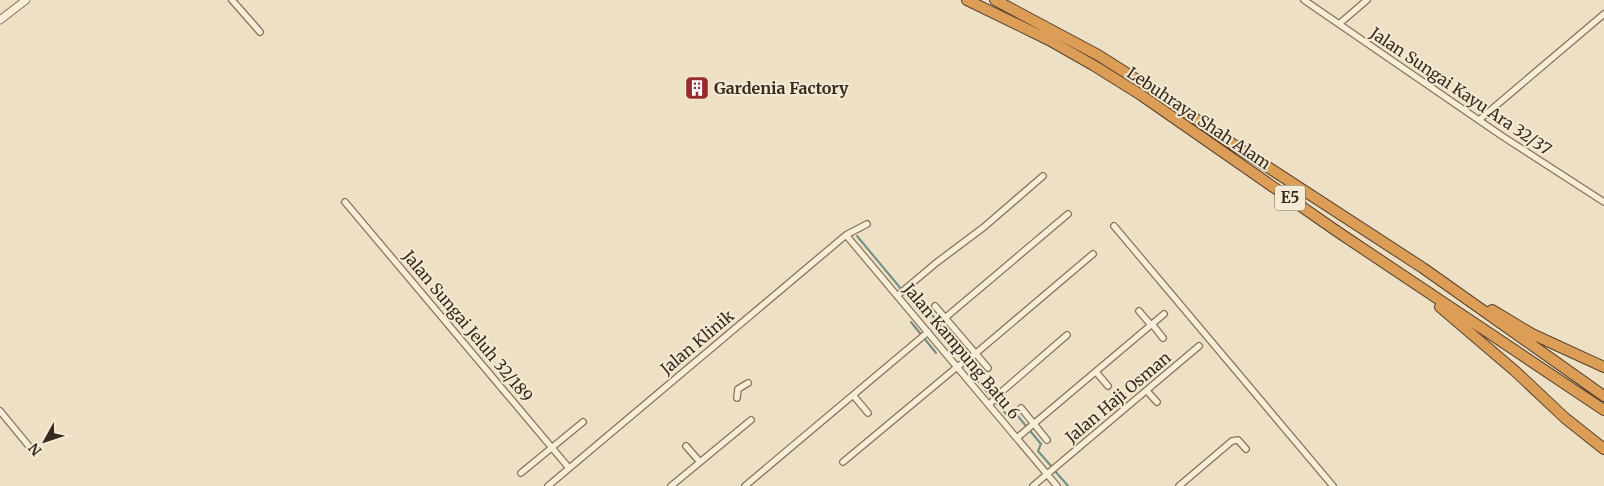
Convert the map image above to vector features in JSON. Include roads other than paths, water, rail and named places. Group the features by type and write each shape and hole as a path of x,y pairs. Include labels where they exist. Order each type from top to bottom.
{"highway":[{"name":"Lebuhraya Shah Alam","path":"967,0 1049,40 1141,95 1399,273 1604,410"},
{"name":"Lebuhraya Shah Alam","path":"995,0 1068,38 1139,81 1423,268 1604,396"},
{"path":"1423,268 1532,334 1604,367"},
{"path":"1399,273 1515,371 1565,418 1604,449"}],"street":[{"path":"0,20 26,0"},
{"path":"232,0 260,32"},
{"name":"Jalan Sungai Kayu Ara 32/37","path":"1304,0 1577,186 1604,202"},
{"path":"1340,24 1367,0"},
{"path":"1479,120 1604,14"},
{"path":"898,295 936,263 984,227 1043,176"},
{"name":"Jalan Sungai Jeluh 32/189","path":"346,202 569,468"},
{"path":"945,318 1068,214"},
{"name":"Jalan Klinik","path":"548,486 846,235 867,224"},
{"path":"1114,226 1332,486"},
{"name":"Jalan Kampung Batu 6","path":"846,235 898,295 925,334 957,367 1017,438 1050,471 1058,486"},
{"path":"843,462 1093,254"},
{"path":"935,306 988,368"},
{"path":"1139,311 1163,338"},
{"path":"1017,438 1164,314"},
{"path":"745,486 925,334"},
{"path":"989,405 999,394 1067,335"},
{"name":"Jalan Haji Osman","path":"1033,486 1199,346"},
{"path":"1096,372 1108,386"},
{"path":"737,398 738,389 748,383"},
{"path":"1147,391 1157,402"},
{"path":"853,395 868,413"},
{"path":"1021,408 1032,426 1047,440"},
{"path":"0,411 33,451"},
{"path":"671,486 750,420"},
{"path":"522,473 583,422"},
{"path":"1179,486 1232,441 1238,440 1246,449"},
{"path":"686,446 700,462"}],"waterway":[{"path":"857,236 917,308 923,304 963,353"},
{"path":"911,322 936,353"},
{"path":"973,364 979,373 978,381 1007,415 1016,414 1041,444 1038,451 1052,467"},
{"path":"1055,471 1068,486"}],"place":[{"name":"Gardenia Factory","path":"697,88"}]}
